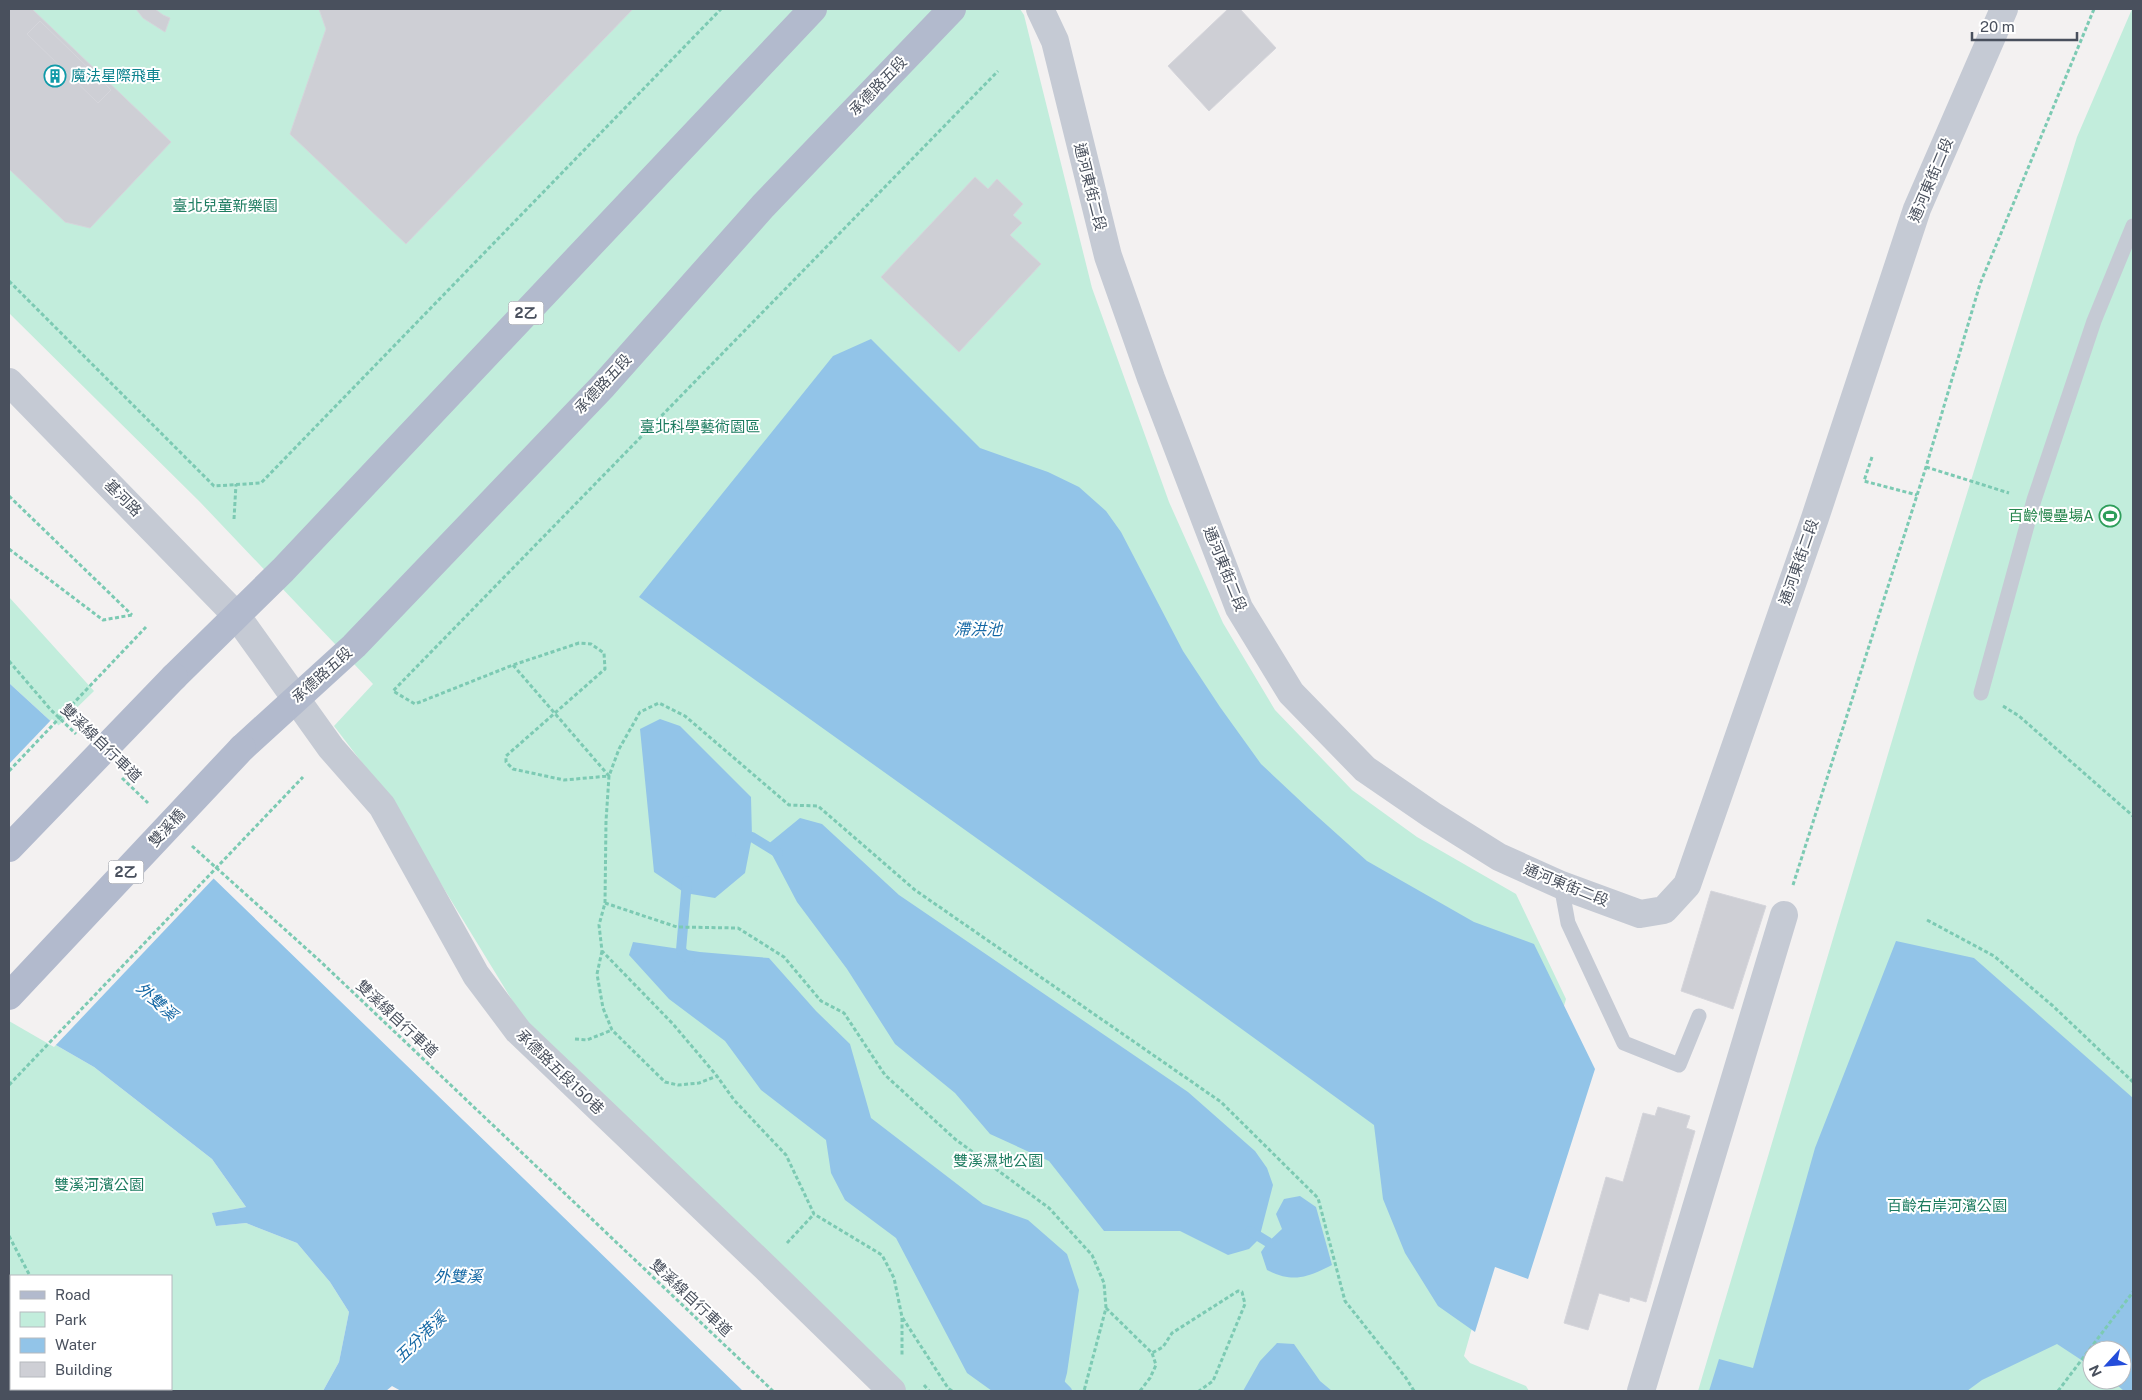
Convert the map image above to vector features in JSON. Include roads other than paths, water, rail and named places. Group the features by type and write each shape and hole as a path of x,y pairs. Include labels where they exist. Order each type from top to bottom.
{"main road":[{"name":"2乙","path":"9,848 174,676 290,563 813,9"},
{"name":"承德路五段","path":"242,748 354,646 596,393 762,206 952,9"},
{"name":"雙溪橋","path":"9,996 242,748"}],"street":[{"name":"通河東街二段","path":"1040,9 1054,41 1108,256 1151,378 1239,608 1291,693 1365,769 1499,857 1561,885 1640,914 1664,910 1687,884 1815,518 1917,209 2004,9"},
{"name":"基河路","path":"9,382 236,615 294,699"},
{"name":"承德路五段150巷","path":"294,699 331,748 382,806 476,975 518,1031 766,1267 892,1391"},
{"path":"1641,1391 1784,915"}],"lane":[{"path":"1981,693 2034,500 2094,320 2133,226"},
{"path":"1561,885 1568,923 1624,1043 1679,1065 1698,1016"}],"water":[{"name":"滯洪池","path":"871,339 980,448 1048,472 1079,487 1106,511 1121,532 1183,651 1220,707 1261,764 1309,809 1367,861 1474,922 1534,944 1595,1069 1528,1279 1495,1267 1475,1332 1438,1306 1405,1253 1383,1199 1374,1125 1101,927 639,597 833,356"},
{"name":"外雙溪","path":"9,683 57,727 743,1391 401,1391 392,1386 386,1391 323,1391 339,1362 349,1312 330,1282 297,1243 246,1223 216,1226 212,1213 246,1207 212,1159 94,1067 9,1018"},
{"path":"660,719 680,726 751,797 752,837 745,873 715,898 685,893 654,872 640,729"},
{"path":"800,818 822,824 899,895 1188,1092 1255,1151 1267,1168 1273,1185 1259,1239 1249,1249 1228,1255 1180,1231 1104,1231 1049,1161 990,1134 955,1093 895,1044 847,969 797,902 767,845"},
{"path":"1896,941 1974,958 2133,1098 2133,1391 2123,1390 2132,1390 2132,1340 2082,1340 2082,1360 2057,1344 1982,1380 1967,1391 1709,1391 1719,1359 1753,1368 1815,1148"},
{"path":"633,942 700,952 769,958 816,1011 850,1044 871,1118 983,1204 1028,1220 1067,1254 1079,1290 1067,1373 1063,1388 1058,1391 992,1391 967,1373 896,1238 845,1200 831,1173 826,1140 761,1090 725,1041 669,999 629,955"},
{"path":"1300,1196 1316,1207 1332,1265 1307,1276 1284,1277 1267,1270 1261,1252 1268,1242 1282,1229 1276,1214 1284,1199"},
{"path":"1277,1343 1294,1344 1320,1381 1332,1391 1243,1391 1260,1361"}],"waterway":[{"path":"740,834 752,837 778,853"},
{"path":"687,881 681,950 690,960"},
{"path":"1250,1231 1268,1242"},
{"path":"1054,1378 1067,1391"}],"place":[{"name":"魔法星際飛車","path":"55,76"},
{"name":"百齡慢壘場A","path":"2110,516"}],"park label":[{"name":"臺北兒童新樂園","path":"225,206"},
{"name":"臺北科學藝術園區","path":"700,427"},
{"name":"雙溪濕地公園","path":"998,1161"},
{"name":"雙溪河濱公園","path":"99,1185"},
{"name":"百齡右岸河濱公園","path":"1947,1206"}],"water label":[{"name":"五分港溪","path":"420,1337"}]}
